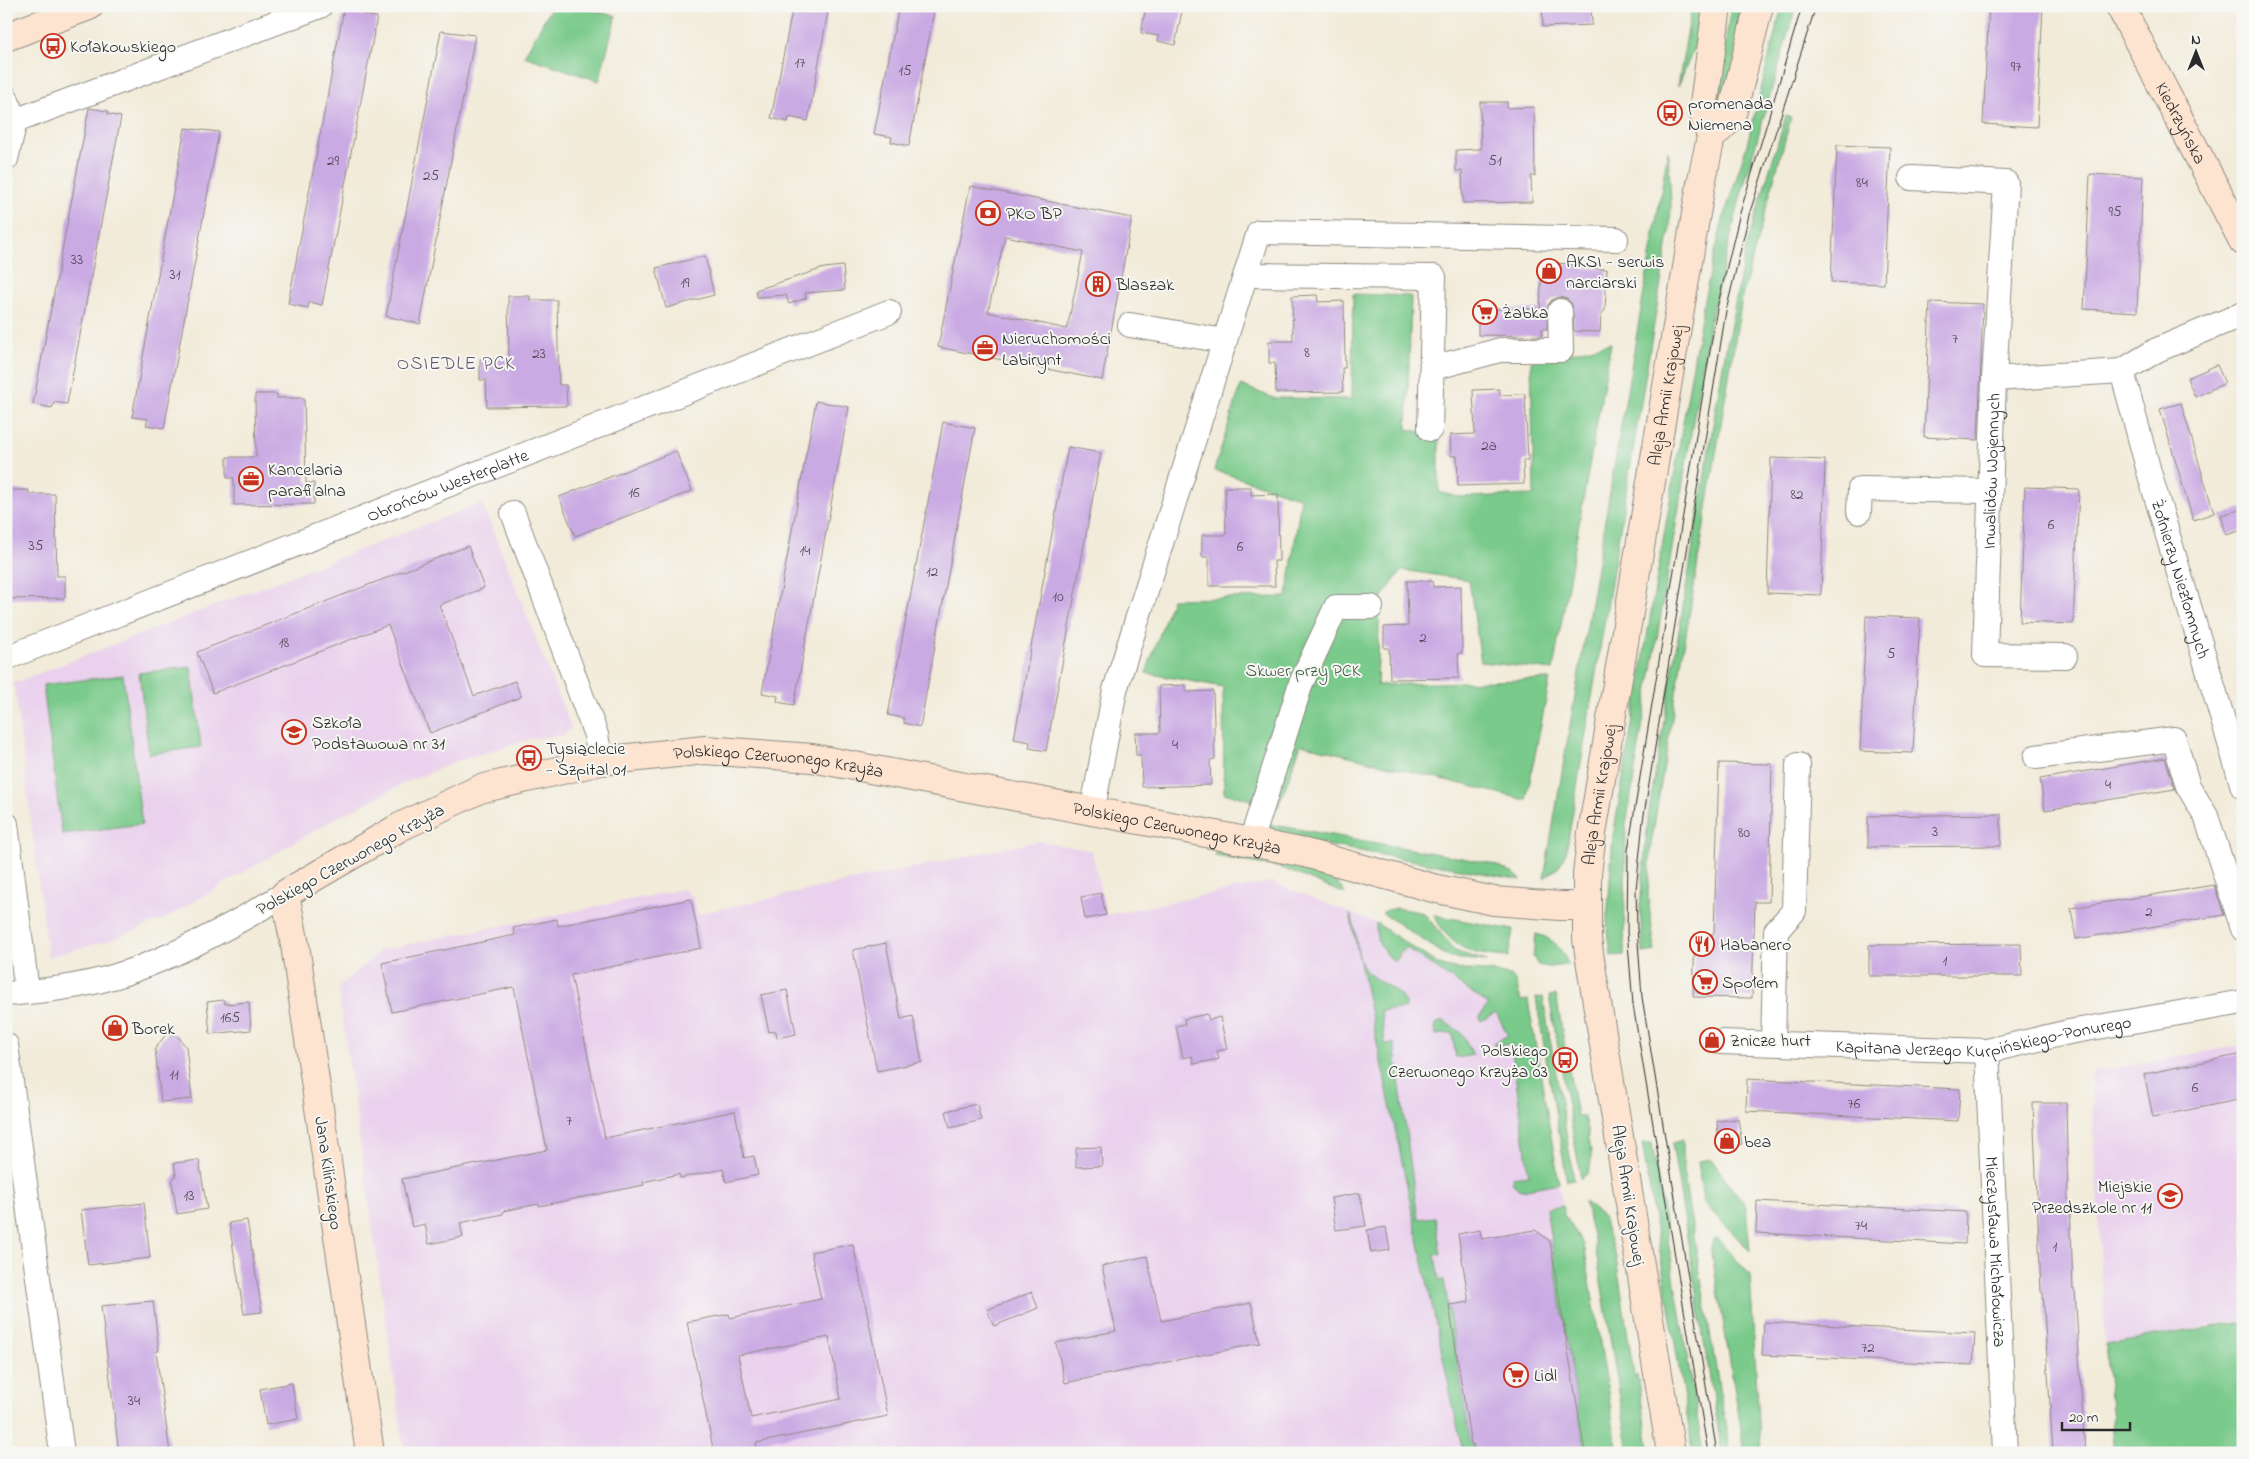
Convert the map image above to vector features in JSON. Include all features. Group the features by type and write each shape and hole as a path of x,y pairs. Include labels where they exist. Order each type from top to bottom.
{"street":[{"path":"6,37 89,6"},
{"path":"14,121 320,6"},
{"path":"1717,6 1702,112 1711,137 1731,118 1759,6"},
{"name":"Kiedrzyńska","path":"2120,6 2243,242"},
{"path":"6,98 14,121 6,159"},
{"name":"Aleja Armii Krajowej","path":"1672,1453 1591,966 1587,938 1587,874 1592,833 1698,204 1711,137"},
{"path":"1911,178 2006,183 1994,379"},
{"path":"1092,813 1115,690 1260,232 1616,239"},
{"path":"1246,275 1434,277 1430,429"},
{"path":"1433,368 1500,350 1561,350 1560,311"},
{"name":"Obrońców Westerplatte","path":"6,658 889,312"},
{"name":"Inwalidów Wojennych","path":"2065,656 1985,654 1994,379 2122,370 2157,350 2243,314"},
{"path":"1130,325 1225,341"},
{"name":"Żołnierzy Niezłomnych","path":"2122,370 2151,479 2243,787"},
{"path":"1859,512 1860,489 1990,491"},
{"path":"513,514 596,735 601,760"},
{"path":"1251,842 1301,683 1336,607 1371,607"},
{"path":"2036,757 2174,739 2188,786 2206,816 2243,929"},
{"name":"Polskiego Czerwonego Krzyża","path":"16,993 58,989 91,982 145,965 240,920 400,826 480,789 601,760 705,750 812,758 1251,842 1305,853 1433,888 1494,901 1587,906"},
{"path":"1772,1043 1776,931 1794,911 1798,765"},
{"path":"6,824 16,993"},
{"name":"Jana Kilińskiego","path":"285,894 295,945 370,1453"},
{"name":"Kapitana Jerzego Kurpińskiego-Ponurego","path":"1721,1042 1987,1051 2069,1032 2243,1002"},
{"path":"6,1045 62,1453"},
{"name":"Mieczysława Michałowicza","path":"1987,1051 2005,1453"}],"shaded area":[{"name":"Szkoła Podstawowa nr 31","path":"481,503 571,728 563,735 533,738 457,761 405,783 336,818 164,919 110,940 48,957 14,683"},
{"path":"1039,841 1092,851 1106,915 1271,882 1376,923 1439,965 1449,969 1503,973 1515,980 1521,1001 1528,1000 1564,1215 1578,1237 1587,1453 405,1453 338,988 381,950 683,889 692,896 697,914"},
{"name":"Miejskie Przedszkole nr 11","path":"2243,1045 2243,1320 2105,1344 2091,1072"}],"green space":[{"path":"552,6 572,6 616,16 599,81 524,56"},
{"path":"1692,6 1706,6 1695,46 1678,86"},
{"path":"1731,6 1748,6 1722,116 1714,115"},
{"path":"1782,6 1796,6 1741,195 1710,320 1626,825 1624,955 1611,956 1607,922 1613,837 1704,299 1722,223 1746,148"},
{"path":"1786,116 1791,118 1743,292 1651,844 1648,897 1655,951 1643,953 1640,907 1648,817 1724,359 1746,248"},
{"path":"1668,151 1671,204 1670,228 1566,853 1558,868 1544,878"},
{"name":"Skwer przy PCK","path":"1353,294 1411,296 1407,429 1439,436 1439,492 1458,497 1534,495 1531,362 1611,343 1553,670 1481,662 1469,580 1402,570 1380,600 1377,685 1550,679 1526,800 1301,744 1278,807 1224,793 1223,687 1146,673 1172,599 1287,597 1301,498 1214,470 1241,385 1273,398 1352,399"},
{"path":"191,667 201,747 149,754 139,673"},
{"path":"123,675 142,824 62,834 43,685"},
{"path":"1269,824 1490,863 1514,873 1521,880 1277,836 1273,833"},
{"path":"1217,849 1287,861 1307,867 1337,883 1345,894 1282,868 1215,856"},
{"path":"1397,908 1424,913 1455,951 1486,961 1450,958 1382,913"},
{"path":"1350,914 1353,921 1358,951"},
{"path":"1434,915 1513,930 1508,957 1473,952 1455,943"},
{"path":"1376,923 1439,965 1448,968 1490,971 1509,976 1515,980 1521,1001 1528,1000 1559,1183 1521,1190 1513,1184 1512,1177 1529,1175 1511,1044 1494,1046 1493,1043 1508,1035 1496,1013 1481,1021 1479,1018 1488,1004 1405,947 1395,962 1380,945"},
{"path":"1536,934 1552,941 1563,954 1568,965 1549,967 1538,965 1533,957"},
{"path":"1358,954 1367,972 1396,992 1406,1008 1381,1011 1385,1044 1394,1043 1418,1219 1435,1217 1441,1254 1435,1255 1439,1280 1444,1280 1474,1453 1463,1453"},
{"path":"1556,995 1565,1047 1558,1048 1549,996"},
{"path":"1543,997 1574,1180 1567,1181 1536,998"},
{"path":"1443,1021 1462,1033 1473,1055 1456,1058 1452,1033 1436,1035 1435,1027 1437,1023"},
{"path":"1569,1070 1577,1116 1584,1116 1591,1150 1590,1167 1587,1174 1581,1179 1562,1071"},
{"path":"1683,1140 1683,1171 1730,1453 1722,1453 1672,1143"},
{"path":"1642,1143 1652,1143 1703,1453 1693,1453"},
{"path":"1711,1159 1746,1206 1750,1251 1703,1202 1698,1161"},
{"path":"1584,1201 1602,1216 1616,1257 1634,1376 1637,1375 1650,1453 1629,1453 1594,1239"},
{"path":"1563,1206 1564,1215 1584,1245 1618,1453 1585,1453 1546,1209"},
{"path":"1717,1238 1750,1275 1761,1453 1745,1453 1711,1248 1713,1239"},
{"path":"2243,1322 2243,1453 2115,1453 2105,1344"}],"building":[{"path":"793,6 829,6 808,121 789,117 788,122 771,118"},
{"path":"899,6 935,6 909,146 891,142 892,137 874,134"},
{"path":"1146,6 1183,6 1175,45 1158,41 1159,36 1141,33"},
{"path":"1542,6 1591,6 1592,25 1543,27"},
{"path":"1989,6 2043,6 2037,127 1983,124"},
{"path":"344,8 364,12 363,15 377,17 322,305 309,302 308,308 288,304"},
{"path":"441,31 475,35 420,324 386,316"},
{"path":"1480,102 1507,102 1507,108 1534,107 1535,176 1531,176 1532,202 1463,203 1462,171 1456,171 1456,150 1481,149"},
{"path":"89,108 108,111 108,114 121,117 67,404 54,402 52,408 33,404"},
{"path":"185,128 219,132 164,428 146,425 148,419 132,417"},
{"path":"1837,145 1890,147 1884,284 1831,282"},
{"path":"2090,174 2143,177 2137,312 2084,309"},
{"name":"Blaszak","path":"970,186 1132,218 1102,380 938,347","holes":["1005,236 1083,252 1067,329 988,312"]},
{"path":"705,256 714,295 666,308 656,268"},
{"path":"1542,263 1581,264 1581,268 1607,269 1605,310 1601,315 1600,332 1574,331 1572,304 1567,299 1559,297 1552,300 1548,305 1547,329 1542,329 1542,336 1478,335 1478,309 1540,309"},
{"path":"843,266 845,290 805,293 806,298 789,304 786,295 757,297 756,290 824,268"},
{"path":"1317,295 1318,302 1344,301 1345,368 1342,368 1343,392 1276,393 1275,363 1269,363 1269,341 1293,341 1292,296"},
{"path":"508,296 530,296 530,300 557,300 559,385 566,385 567,406 487,407 486,380 480,380 480,359 509,359"},
{"path":"1930,302 1983,304 1978,440 1924,437"},
{"path":"2217,365 2225,383 2195,397 2187,378"},
{"path":"1499,389 1500,395 1525,394 1528,460 1523,460 1524,484 1458,486 1457,456 1451,456 1450,435 1475,434 1473,390"},
{"path":"255,394 277,394 277,398 304,398 306,483 314,483 314,504 234,505 234,478 227,478 227,457 256,457"},
{"path":"816,401 849,407 794,705 777,702 778,696 762,693"},
{"path":"2181,403 2214,513 2193,520 2160,409"},
{"path":"943,422 975,428 920,727 904,723 904,718 888,715"},
{"path":"1068,447 1101,453 1046,751 1029,748 1030,742 1014,739"},
{"path":"676,451 692,491 575,536 559,497"},
{"path":"1771,458 1825,460 1821,595 1767,593"},
{"path":"1225,487 1251,487 1251,495 1278,494 1279,561 1274,561 1275,586 1209,586 1209,557 1202,557 1202,535 1226,535"},
{"path":"2025,487 2079,489 2073,624 2020,622"},
{"path":"6,490 29,490 29,494 55,494 57,576 65,576 65,598 6,599"},
{"path":"2243,509 2243,530 2226,535 2221,515"},
{"path":"468,546 484,588 439,605 474,696 515,681 521,697 430,733 388,625 213,693 197,652"},
{"path":"1407,581 1432,581 1433,587 1461,586 1462,653 1458,653 1459,678 1390,679 1389,648 1384,648 1384,627 1408,626"},
{"path":"1866,616 1920,618 1913,753 1860,751"},
{"path":"1186,685 1186,692 1213,691 1215,759 1210,760 1211,785 1142,787 1141,755 1136,755 1135,733 1160,733 1159,686"},
{"path":"2165,758 2175,789 2045,810 2040,779"},
{"path":"1719,763 1772,764 1769,902 1755,902 1752,998 1693,997 1695,934 1714,934"},
{"path":"2001,814 2001,846 1868,847 1868,816"},
{"path":"2214,885 2224,915 2076,939 2071,908"},
{"path":"1101,893 1106,915 1085,919 1081,897"},
{"path":"691,899 701,948 571,975 605,1138 735,1111 744,1158 754,1156 758,1175 726,1182 723,1169 680,1178 679,1174 643,1182 644,1185 539,1206 539,1204 503,1211 503,1214 460,1223 463,1237 429,1244 425,1224 412,1227 402,1179 547,1150 514,987 392,1012 382,963 515,935 513,928 557,919 558,926"},
{"path":"886,943 901,1019 913,1016 922,1062 877,1071 853,950"},
{"path":"2021,944 2022,976 1869,976 1869,945"},
{"path":"787,990 796,1034 777,1038 776,1031 769,1032 761,995"},
{"path":"224,1000 225,1004 249,1002 251,1030 210,1034 207,1002"},
{"path":"1207,1014 1209,1020 1220,1017 1227,1049 1217,1051 1219,1059 1194,1064 1192,1056 1183,1058 1176,1026 1185,1024 1184,1019"},
{"path":"167,1033 177,1035 186,1047 192,1099 161,1102 155,1049"},
{"path":"2243,1054 2243,1099 2153,1117 2144,1074"},
{"path":"1747,1079 1960,1089 1958,1121 1746,1111"},
{"path":"2033,1103 2066,1103 2068,1200 2070,1200 2073,1290 2075,1290 2085,1453 2053,1453 2043,1293 2041,1292"},
{"path":"977,1104 981,1120 950,1128 946,1111"},
{"path":"1738,1119 1742,1144 1719,1148 1717,1121"},
{"path":"1101,1147 1102,1166 1076,1167 1076,1148"},
{"path":"199,1160 207,1209 177,1214 172,1181 176,1175 174,1163"},
{"path":"1360,1193 1366,1226 1336,1230 1331,1198"},
{"path":"1757,1201 1966,1212 1965,1244 1756,1233"},
{"path":"144,1203 150,1258 88,1265 81,1210"},
{"path":"247,1220 262,1312 244,1314 229,1223"},
{"path":"1386,1227 1390,1250 1371,1253 1367,1230"},
{"name":"Lidl","path":"1480,1230 1482,1239 1535,1230 1550,1241 1585,1453 1474,1453 1473,1444 1471,1445 1449,1305 1469,1302 1458,1234"},
{"path":"853,1244 888,1416 756,1443 758,1453 714,1453 687,1322 729,1314 730,1318 821,1299 811,1252","holes":["829,1337 841,1399 751,1418 738,1355"]},
{"path":"1147,1256 1161,1321 1251,1303 1260,1343 1065,1383 1056,1343 1116,1331 1102,1266"},
{"path":"1032,1292 1038,1308 994,1326 987,1310"},
{"path":"153,1301 159,1351 156,1351 170,1453 119,1453 101,1306"},
{"path":"1764,1322 1975,1333 1973,1365 1762,1355"},
{"path":"292,1383 298,1419 266,1425 260,1389"}],"tram line":[{"path":"1708,1453 1633,1005 1627,931 1628,850 1717,308 1740,213 1802,6"},
{"path":"1717,1453 1642,997 1636,890 1643,821 1726,311 1749,215 1816,6"}],"place":[{"name":"Kołakowskiego","path":"53,46"},
{"name":"promenada Niemena","path":"1670,113"},
{"name":"PKO BP","path":"988,213"},
{"name":"AKSI - serwis narciarski","path":"1549,271"},
{"name":"Blaszak","path":"1098,284"},
{"name":"Żabka","path":"1485,312"},
{"name":"Nieruchomości Labirynt","path":"985,348"},
{"name":"Kancelaria parafialna","path":"251,479"},
{"name":"Szkoła Podstawowa nr 31","path":"294,732"},
{"name":"Tysiąclecie - Szpital 01","path":"529,758"},
{"name":"Habanero","path":"1702,944"},
{"name":"Społem","path":"1705,982"},
{"name":"Borek","path":"115,1028"},
{"name":"Znicze hurt","path":"1712,1040"},
{"name":"Polskiego Czerwonego Krzyża 03","path":"1565,1060"},
{"name":"bea","path":"1727,1141"},
{"name":"Miejskie Przedszkole nr 11","path":"2170,1196"},
{"name":"Lidl","path":"1516,1375"}],"district":[{"name":"OSIEDLE PCK","path":"456,362"}]}
